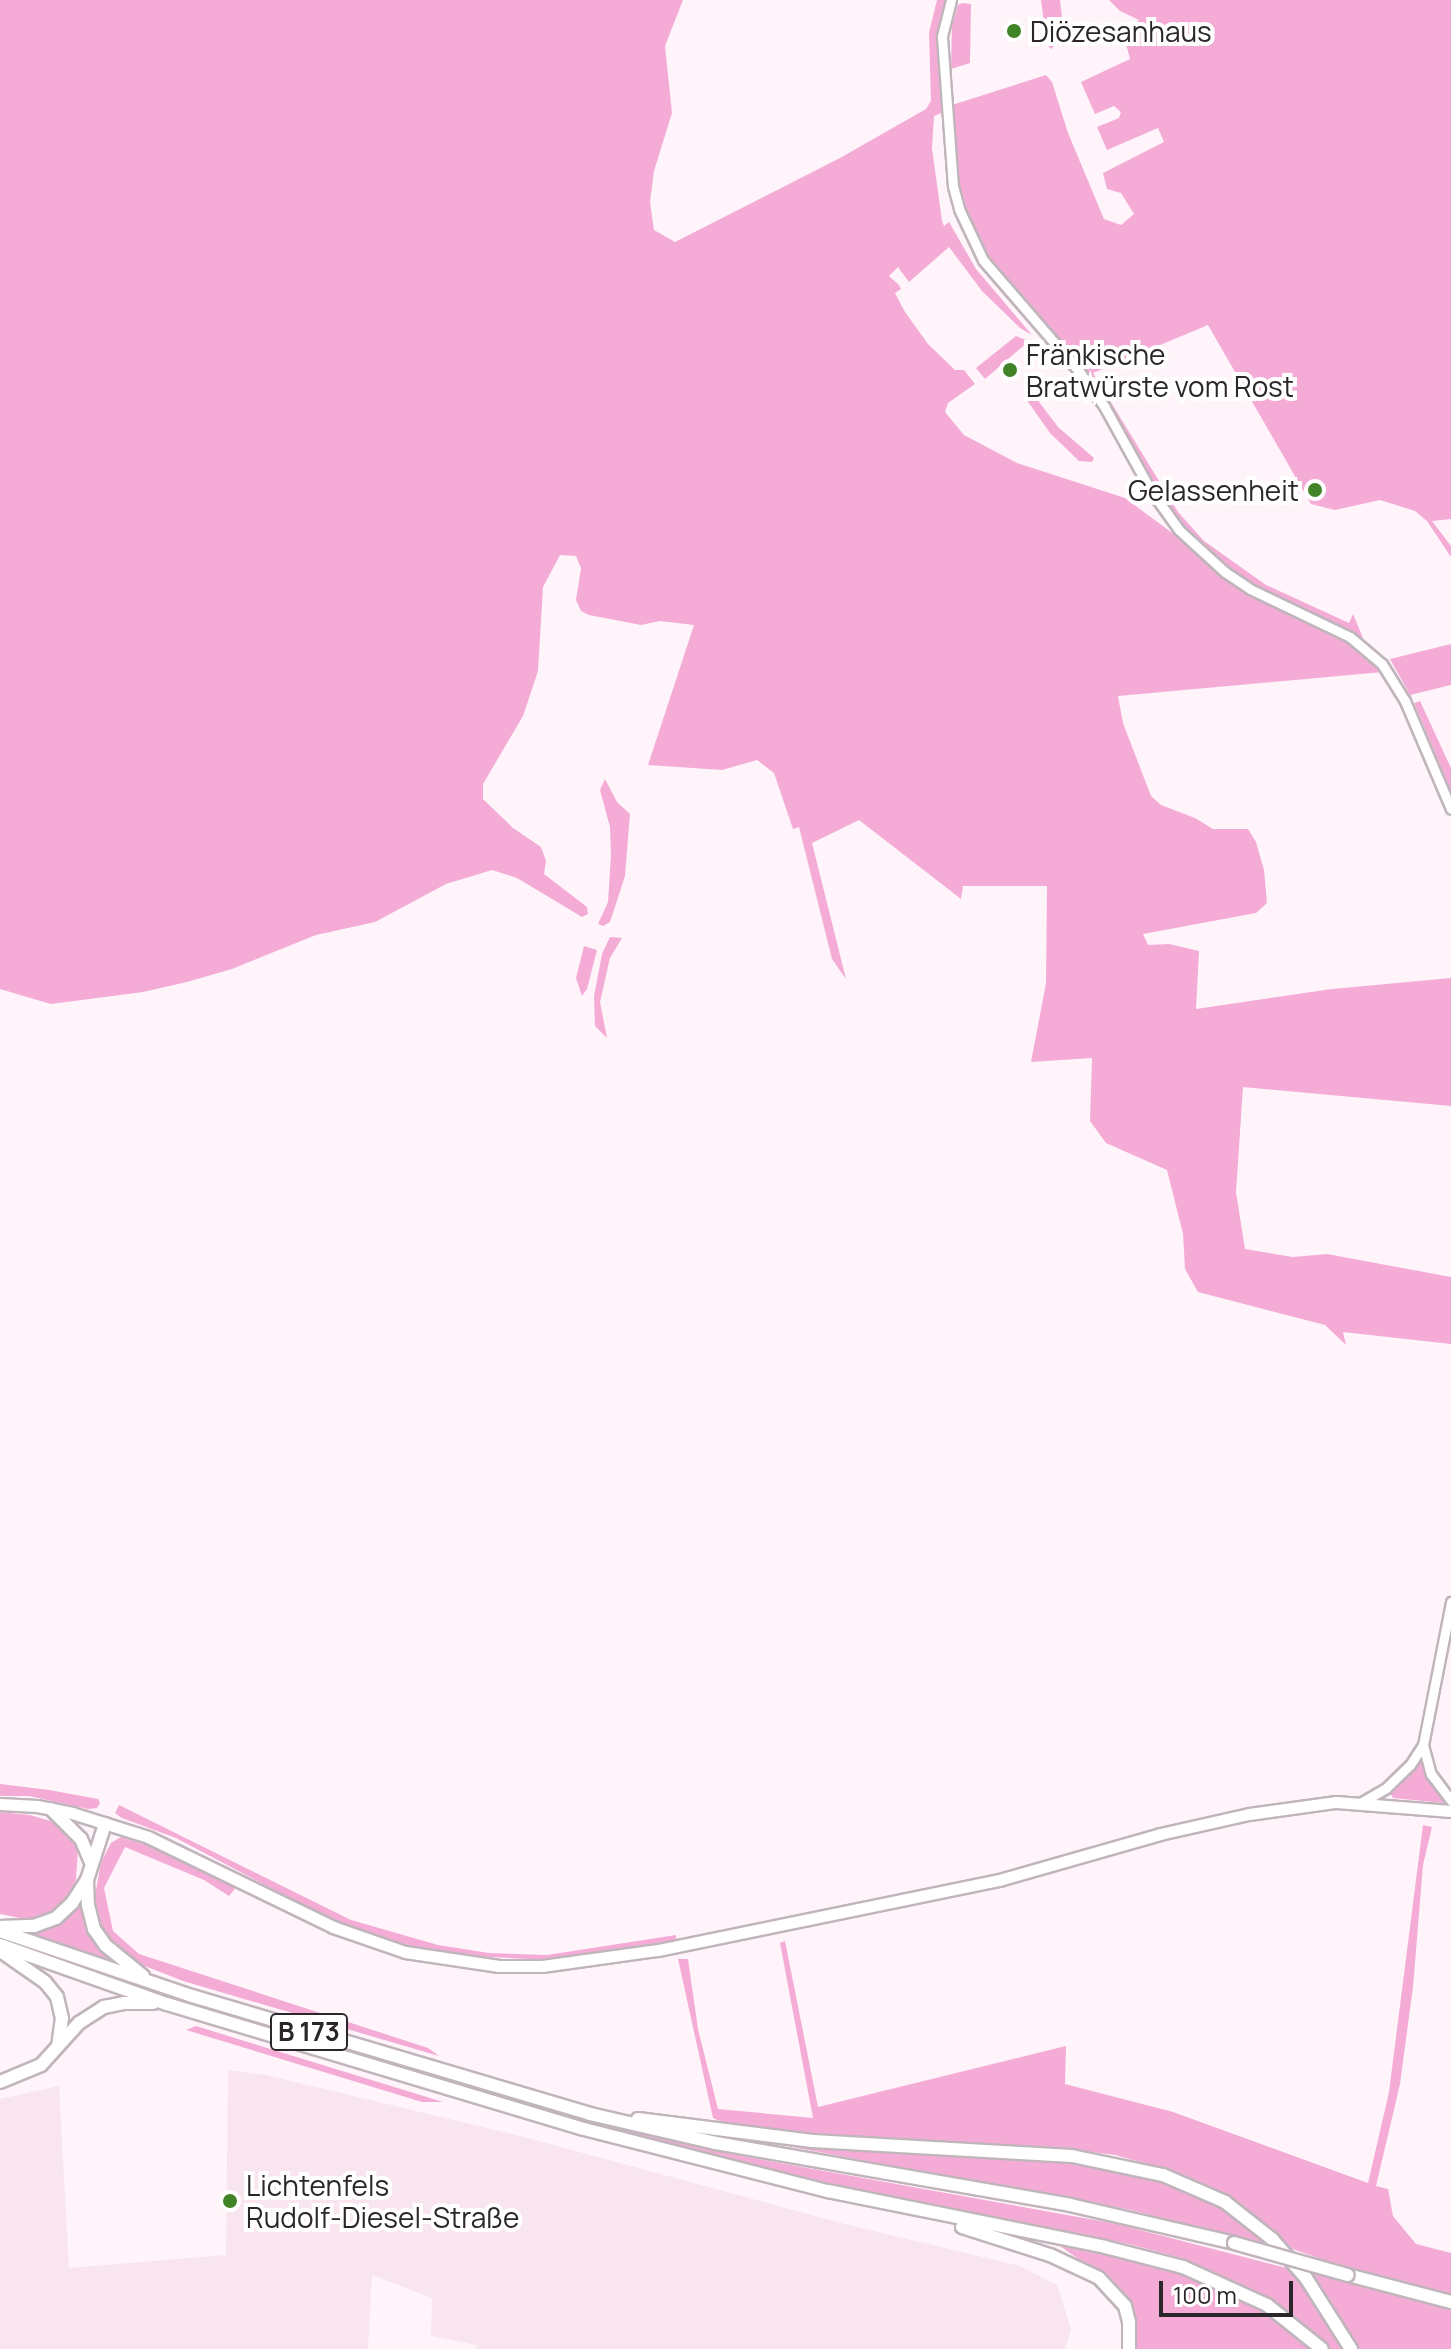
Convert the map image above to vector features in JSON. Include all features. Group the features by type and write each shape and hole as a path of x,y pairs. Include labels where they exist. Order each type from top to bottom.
{"highway":[{"path":"51,1809 81,1839 91,1862"},
{"path":"0,1929 34,1926 56,1918 72,1903 87,1880 105,1824"},
{"path":"87,1880 94,1929 105,1945 155,1985"},
{"name":"B 173","path":"0,1929 155,1985 425,2068 590,2114"},
{"path":"0,1948 45,1982 57,1997 62,2018 58,2045"},
{"name":"B 173","path":"0,1948 167,2004 414,2080 637,2143 910,2210"},
{"path":"0,2082 30,2072 79,2023 104,2007 124,2003 167,2004"},
{"path":"590,2114 716,2143 1070,2205 1234,2243 1451,2302"},
{"path":"590,2114 813,2141 1072,2156 1163,2175 1225,2202 1272,2239 1306,2278 1351,2349"},
{"path":"910,2210 1050,2255 1099,2278 1125,2306 1129,2322 1129,2349"},
{"path":"910,2210 1105,2247 1183,2267 1240,2289 1267,2305 1322,2349"}],"main road":[{"path":"0,1804 51,1809 105,1824 193,1856 368,1941 449,1961 542,1966 596,1961 999,1880 1204,1823 1336,1802 1451,1811"}],"street":[{"path":"951,0 942,37 953,186 959,209 983,260 1078,370 1104,406 1151,491 1179,530 1225,572 1250,589 1339,630 1367,649 1382,664 1405,701 1451,809"},
{"path":"1362,1802 1386,1788 1410,1765 1423,1745 1451,1602"},
{"path":"1423,1745 1431,1774 1451,1801"}],"shaded area":[{"path":"0,0 683,0 665,46 672,113 654,171 650,202 654,230 675,242 840,158 926,109 931,101 929,33 937,0 946,0 939,42 944,112 934,116 932,148 942,221 944,226 949,222 976,269 1032,335 1020,328 982,291 949,247 909,282 898,267 889,276 901,289 895,293 905,312 928,344 955,370 964,370 975,384 948,403 945,412 964,435 1017,463 1125,498 1228,580 1354,644 1383,672 1118,696 1123,723 1151,796 1161,805 1195,818 1213,829 1248,829 1256,842 1264,870 1267,903 1256,913 1143,934 1148,945 1169,944 1199,951 1196,1009 1332,989 1451,978 1451,1106 1243,1087 1236,1192 1245,1249 1293,1257 1327,1254 1451,1277 1451,1344 1343,1332 1346,1345 1325,1325 1198,1292 1185,1269 1183,1234 1167,1170 1106,1143 1090,1121 1092,1058 1031,1062 1046,983 1047,886 963,886 961,899 859,820 812,843 846,979 832,959 799,827 793,829 774,773 757,760 722,770 648,765 694,625 660,621 641,625 581,611 576,600 581,568 576,556 560,555 543,587 538,671 523,716 483,784 483,799 513,828 541,847 546,861 544,874 587,907 588,914 582,917 517,878 492,870 446,884 375,922 316,935 232,969 187,982 143,992 51,1004 0,989"},
{"path":"1041,0 1060,0 1062,18 1053,26 1057,43 1051,49 1047,45"},
{"path":"1109,0 1451,0 1451,519 1432,521 1451,546 1451,557 1427,521 1415,511 1380,500 1335,510 1311,504 1208,325 1093,373 1178,512 1204,541 1266,585 1349,623 1353,614 1363,638 1254,587 1191,537 1160,497 1091,379 986,258 960,200 952,105 1046,75 1052,82 1068,133 1104,219 1121,225 1134,214 1121,193 1107,189 1103,173 1164,142 1158,128 1107,150 1097,127 1119,118 1121,112 1114,106 1095,114 1081,82 1130,59 1124,36 1139,20 1120,11"},
{"path":"971,4 970,63 951,69 952,25 958,5"},
{"path":"1016,336 1029,341 985,379 976,368"},
{"path":"1030,390 1058,427 1094,458 1092,462 1079,461 1050,433 1024,396"},
{"path":"1451,644 1451,685 1410,695 1390,659"},
{"path":"1420,701 1451,768 1451,791 1414,703"},
{"path":"605,779 617,802 630,814 625,876 610,922 603,926 598,924 608,902 611,855 610,827 600,790"},
{"path":"610,937 622,938 610,958 600,1002 607,1038 595,1026 594,996 602,954"},
{"path":"584,946 597,950 587,989 582,996 576,978"},
{"path":"1420,1761 1444,1797 1443,1803 1393,1798 1389,1791"},
{"path":"0,1784 98,1799 100,1803 97,1808 88,1809 29,1796 0,1796"},
{"path":"119,1805 351,1920 438,1945 489,1953 547,1955 676,1935 676,1940 546,1960 453,1955 412,1946 366,1933 318,1913 176,1838 122,1818 115,1813"},
{"path":"0,1812 30,1815 54,1822 74,1838 78,1849 76,1879 72,1893 55,1913 30,1920 0,1914"},
{"path":"1423,1825 1432,1827 1423,1865 1413,1987 1400,2084 1376,2186 1388,2189 1393,2216 1416,2244 1451,2253 1451,2295 1317,2261 1318,2258 1290,2248 1248,2210 1213,2189 1173,2171 1115,2155 1060,2148 790,2133 729,2125 713,2118 678,1959 688,1959 698,2029 718,2109 813,2118 780,1943 785,1941 818,2107 1066,2046 1065,2084 1173,2112 1368,2183 1389,2092"},
{"path":"121,1837 164,1851 237,1886 229,1896 204,1880 125,1847 104,1888 113,1931 139,1954 428,2048 439,2056 183,1981 122,1957 99,1929 93,1907 101,1862 111,1843"},
{"path":"81,1898 85,1924 109,1961 32,1934 59,1923"},
{"path":"196,2026 443,2102 422,2102 186,2030"},
{"path":"228,2070 266,2075 520,2136 845,2224 1020,2266 1057,2285 1071,2329 1065,2349 477,2349 476,2345 431,2336 432,2298 372,2275 368,2349 0,2349 0,2099 59,2086 69,2268 226,2255"},
{"path":"606,2126 747,2157 1117,2224 1294,2270 1344,2349 1329,2349 1293,2316 1249,2288 1181,2258 1129,2244 868,2193 726,2160"},
{"path":"781,2142 1085,2162 1173,2182 1209,2198 1242,2218 1272,2246 1131,2210 781,2145"},
{"path":"1060,2246 1163,2267 1220,2288 1259,2308 1311,2349 1133,2349 1135,2319 1121,2289"},
{"path":"1307,2272 1451,2310 1451,2349 1355,2349"}],"place":[{"name":"Diözesanhaus","path":"1014,31"},
{"name":"Fränkische Bratwürste vom Rost","path":"1010,370"},
{"name":"Gelassenheit","path":"1315,490"},
{"name":"Lichtenfels Rudolf-Diesel-Straße","path":"230,2201"}]}
